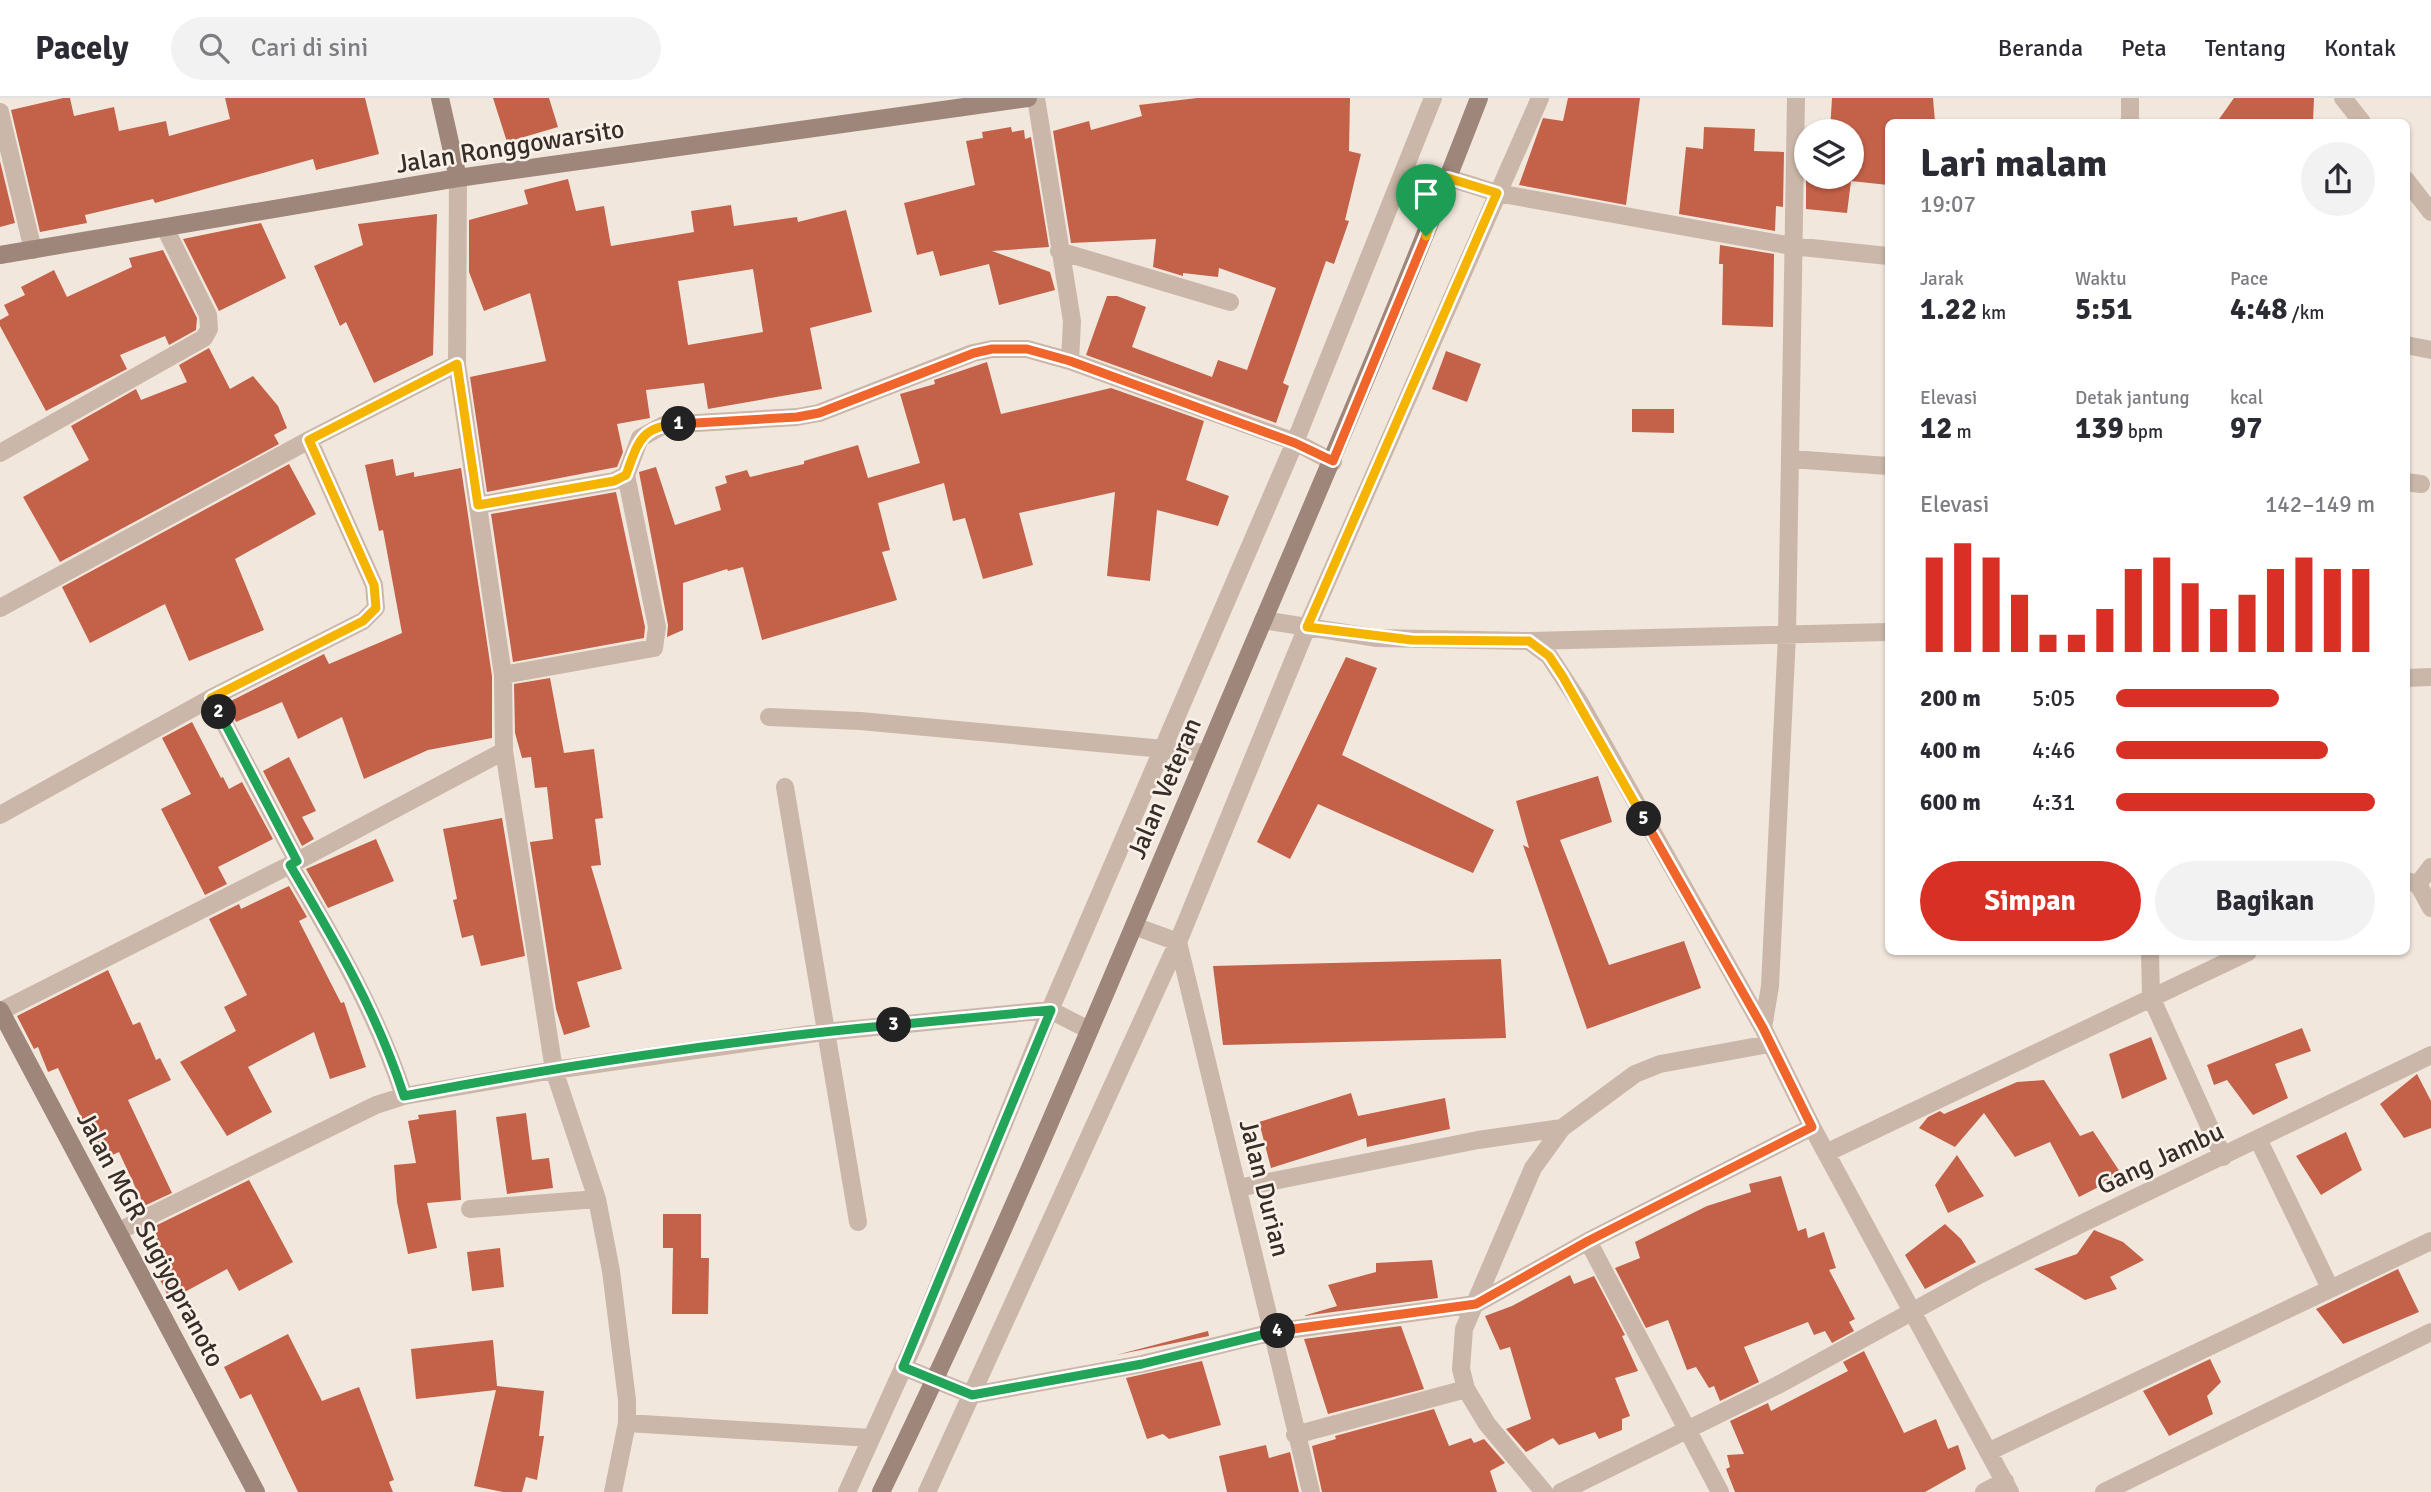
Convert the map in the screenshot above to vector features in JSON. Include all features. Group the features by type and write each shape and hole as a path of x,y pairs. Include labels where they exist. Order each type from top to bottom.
{"street":[{"path":"440,98 458,178 457,364 503,675 504,751 554,1070 597,1199 612,1284 627,1400 627,1423 613,1492"},
{"name":"Jalan Ronggowarsito","path":"0,255 458,178 1028,98"},
{"path":"1036,98 1072,321 1070,361"},
{"path":"847,1492 903,1367 1161,748 1295,443 1433,98"},
{"name":"Jalan Veteran","path":"881,1492 935,1381 1134,926 1333,461 1479,98"},
{"path":"927,1492 1178,942 1307,627 1540,98"},
{"path":"1766,1036 1787,635 1796,98"},
{"path":"2130,98 2130,119"},
{"path":"2343,98 2360,119"},
{"path":"0,112 33,250"},
{"path":"1448,178 1497,193 1792,246 1885,256"},
{"path":"2410,185 2431,212"},
{"path":"0,453 204,338 209,329 208,315 166,228"},
{"path":"1059,251 1230,302"},
{"path":"2410,346 2431,350"},
{"path":"503,675 654,648 658,640 657,627 626,475 640,438 664,425 797,417 819,413 974,353 992,349 1027,349 1070,361 1295,443 1333,461"},
{"path":"0,608 309,440 457,364"},
{"path":"0,815 211,698 363,621 376,608 369,574 309,440"},
{"path":"1791,459 1885,466"},
{"path":"478,505 614,481 626,475"},
{"path":"1264,620 1412,640 1529,641 1885,632"},
{"path":"1529,641 1549,656 1580,703 1766,1036 1812,1127 2007,1487 1983,1492"},
{"path":"2410,678 2431,677"},
{"path":"211,698 365,997 386,1041 404,1096"},
{"path":"769,717 860,721 1207,754"},
{"path":"1,1010 294,863 504,751"},
{"path":"785,787 858,1222"},
{"path":"2431,867 2412,882 2431,908"},
{"path":"1134,926 1178,942"},
{"name":"Jalan Durian","path":"1178,942 1273,1332 1295,1435 1311,1492"},
{"path":"2150,955 2151,997 2222,1157"},
{"path":"1826,1153 2242,955"},
{"name":"Jalan MGR Sugiyopranoto","path":"1,1010 256,1492"},
{"path":"119,1231 376,1105 404,1096 554,1070 824,1032 1051,1010 1089,1030"},
{"path":"1544,1492 1538,1481 1487,1424 1466,1389 1461,1368 1464,1329 1533,1168 1562,1128 1635,1074 1766,1036"},
{"name":"Gang Jambu","path":"1561,1492 1687,1430 2059,1235 2431,1055"},
{"path":"903,1367 972,1395 1142,1364 1273,1332 1476,1304 1588,1241 1812,1127"},
{"path":"1238,1188 1478,1140 1562,1128"},
{"path":"2259,1140 2330,1288"},
{"path":"470,1209 597,1199"},
{"path":"1588,1241 1720,1492"},
{"path":"1988,1452 2431,1241"},
{"path":"2104,1492 2431,1332"},
{"path":"1295,1435 1466,1389"},
{"path":"627,1423 871,1438"}],"building":[{"path":"70,98 74,116 114,107 119,131 166,121 169,136 230,119 225,98 365,98 379,154 316,170 313,159 155,203 153,199 85,215 87,223 40,232 11,110"},
{"path":"493,98 549,98 558,127 507,142"},
{"path":"1197,98 1350,98 1349,151 1361,154 1345,220 1349,221 1334,264 1326,261 1283,383 1289,386 1276,423 1086,355 1107,296 1117,296 1146,307 1132,347 1212,377 1218,360 1247,370 1276,288 1219,268 1218,277 1183,273 1183,276 1153,267 1156,239 1071,243 1053,131 1089,121 1091,130 1142,116 1139,105"},
{"path":"1568,98 1640,98 1626,205 1519,185 1543,118 1563,121"},
{"path":"1832,98 1933,98 1935,119 1885,119 1885,185 1864,182 1864,119 1831,119"},
{"path":"2234,98 2314,98 2313,119 2219,119"},
{"path":"1011,127 1012,132 1024,130 1025,139 1031,137 1049,247 992,251 1050,272 1055,290 999,305 989,264 940,276 933,251 917,255 904,203 975,185 966,141 983,138 982,132"},
{"path":"1704,127 1755,129 1754,151 1784,152 1783,207 1776,206 1775,231 1679,214 1686,147 1703,149"},
{"path":"0,161 15,223 0,227"},
{"path":"568,179 576,211 604,206 611,246 694,232 691,211 731,205 734,226 797,217 798,222 846,210 872,312 810,328 822,389 708,409 704,383 646,390 650,418 617,424 623,452 617,467 487,492 470,377 546,361 530,293 484,311 469,272 469,220 528,204 524,190","holes":["753,269 763,332 688,345 678,281"]},
{"path":"1806,189 1850,189 1847,213 1806,209"},
{"path":"437,214 433,355 374,383 346,322 340,326 314,266 363,245 358,224"},
{"path":"261,223 286,278 219,311 183,239"},
{"path":"1720,245 1774,254 1773,327 1722,325 1723,264 1719,264"},
{"path":"163,250 197,318 196,330 169,345 165,336 120,355 127,369 46,411 0,326 0,320 9,315 4,305 25,295 21,287 54,270 67,297 132,267 129,258"},
{"path":"209,348 230,389 253,376 278,406 287,428 274,435 279,444 60,562 23,497 89,460 71,426 136,389 141,400 187,382 179,365"},
{"path":"1446,351 1481,364 1467,402 1432,389"},
{"path":"987,362 1001,414 1111,388 1204,421 1186,480 1229,496 1218,526 1157,510 1150,581 1107,576 1115,492 1019,513 1033,565 983,579 965,518 953,521 944,483 878,503 890,550 882,552 897,600 762,640 743,567 728,571 727,569 683,583 683,630 667,637 668,625 639,472 656,467 675,525 721,510 715,487 727,483 725,476 747,470 750,477 804,464 804,461 858,445 868,478 920,463 900,394 935,384 934,380"},
{"path":"1632,409 1674,409 1674,433 1632,432"},
{"path":"393,459 396,476 414,472 414,477 461,468 492,676 492,738 428,750 364,779 342,717 298,739 282,702 236,722 227,703 324,654 329,664 402,633 383,530 379,531 365,465"},
{"path":"289,464 316,514 235,559 264,630 189,661 165,604 90,643 62,587"},
{"path":"616,492 645,627 644,638 513,662 491,514"},
{"path":"1346,657 1377,668 1342,755 1494,830 1473,873 1318,804 1290,859 1257,842"},
{"path":"550,678 564,753 594,749 603,818 595,819 601,865 591,866 622,969 577,982 590,1027 564,1035 556,1009 530,842 553,839 547,787 535,788 531,757 522,758 515,733 514,684"},
{"path":"192,722 221,778 223,777 229,789 242,782 273,839 218,867 227,884 205,895 161,809 191,794 162,738"},
{"path":"289,757 316,811 302,817 314,839 302,846 263,771"},
{"path":"1598,776 1612,822 1560,840 1609,965 1684,941 1701,988 1587,1029 1523,845 1529,848 1516,801"},
{"path":"502,818 525,956 481,966 473,935 462,938 453,900 457,899 443,829"},
{"path":"376,839 394,881 328,908 306,869"},
{"path":"289,886 307,917 299,921 341,1003 344,1002 366,1067 330,1079 314,1032 248,1067 272,1112 227,1136 180,1062 236,1031 224,1007 247,995 209,919 239,904 241,909"},
{"path":"1501,959 1506,1038 1223,1045 1213,966"},
{"path":"108,970 133,1025 140,1022 156,1060 160,1058 171,1080 128,1100 172,1193 144,1206 119,1152 101,1160 58,1068 48,1072 38,1047 34,1049 17,1016"},
{"path":"2302,1028 2311,1051 2275,1064 2288,1098 2253,1115 2227,1080 2214,1085 2207,1065"},
{"path":"2151,1037 2167,1079 2122,1099 2109,1054"},
{"path":"2417,1074 2431,1101 2431,1128 2404,1138 2380,1104"},
{"path":"2044,1080 2080,1136 2093,1131 2122,1175 2079,1197 2050,1142 2015,1157 1984,1113 1955,1147 1919,1128 1928,1117 1940,1111 1944,1114 2017,1082"},
{"path":"1351,1093 1358,1116 1445,1098 1450,1129 1367,1147 1366,1138 1271,1168 1259,1122"},
{"path":"456,1110 461,1200 427,1203 437,1248 408,1254 397,1202 394,1165 416,1163 408,1121 419,1119 418,1115"},
{"path":"526,1113 532,1160 549,1158 553,1188 507,1194 496,1117"},
{"path":"2346,1132 2362,1170 2321,1195 2296,1156"},
{"path":"1957,1155 1984,1196 1948,1213 1935,1185"},
{"path":"1781,1176 1798,1231 1806,1228 1808,1238 1824,1232 1836,1268 1829,1270 1855,1319 1849,1322 1854,1331 1832,1343 1825,1331 1814,1335 1808,1322 1744,1347 1759,1382 1720,1401 1714,1386 1709,1388 1696,1367 1687,1370 1668,1320 1646,1328 1615,1268 1640,1258 1635,1242 1707,1206 1751,1192 1749,1184"},
{"path":"249,1180 293,1262 239,1291 227,1269 170,1300 157,1274 170,1267 155,1240 158,1238 153,1227"},
{"path":"663,1214 701,1214 701,1258 709,1258 708,1314 672,1314 673,1248 663,1248"},
{"path":"1945,1224 1961,1239 1976,1262 1925,1289 1905,1255"},
{"path":"2094,1230 2123,1242 2144,1260 2110,1277 2117,1289 2085,1300 2034,1269 2077,1254"},
{"path":"500,1248 504,1287 472,1291 467,1252"},
{"path":"1432,1260 1438,1298 1303,1316 1337,1306 1328,1285 1376,1272 1376,1263"},
{"path":"2398,1269 2419,1312 2343,1344 2316,1309"},
{"path":"1570,1275 1574,1284 1594,1276 1625,1335 1622,1336 1638,1371 1615,1378 1630,1416 1622,1419 1622,1430 1599,1439 1595,1432 1559,1445 1553,1438 1526,1452 1506,1429 1531,1419 1510,1347 1500,1350 1485,1316 1512,1306"},
{"path":"1401,1326 1424,1389 1328,1414 1304,1339"},
{"path":"1208,1331 1209,1336 1116,1355"},
{"path":"288,1334 322,1401 359,1387 394,1480 389,1482 393,1492 298,1492 251,1394 240,1399 224,1367"},
{"path":"493,1340 497,1386 544,1391 539,1436 544,1436 537,1480 526,1477 522,1492 503,1492 474,1486 496,1390 416,1399 411,1349"},
{"path":"1864,1351 1904,1433 1936,1419 1948,1449 1958,1445 1966,1469 1925,1492 1735,1492 1726,1469 1730,1467 1727,1455 1744,1454 1730,1421 1768,1403 1771,1411 1848,1371 1843,1362"},
{"path":"2210,1359 2221,1382 2207,1396 2213,1414 2169,1436 2143,1391"},
{"path":"1202,1361 1221,1425 1169,1439 1163,1434 1147,1439 1126,1378"},
{"path":"1434,1409 1449,1446 1471,1438 1474,1443 1484,1439 1505,1463 1490,1471 1497,1492 1322,1492 1312,1446 1336,1439 1335,1436"},
{"path":"1266,1445 1269,1458 1290,1452 1299,1492 1227,1492 1219,1456"}],"route":[{"path":"1448,178 1497,193 1307,627 1377,638 1529,641 1549,656 1580,703 1763,1028 1812,1127 1588,1241 1476,1304 1273,1332 1142,1364 972,1395 903,1367 1051,1010 824,1032 554,1070 404,1096 386,1041 365,997 290,865 297,861 211,698 363,621 373,614 376,608 374,585 309,440 457,364 478,505 614,481 626,475 640,438 664,425 797,417 819,413 974,353 1010,348 1027,349 1070,361 1295,443 1333,461 1426,236 1448,178"}]}
